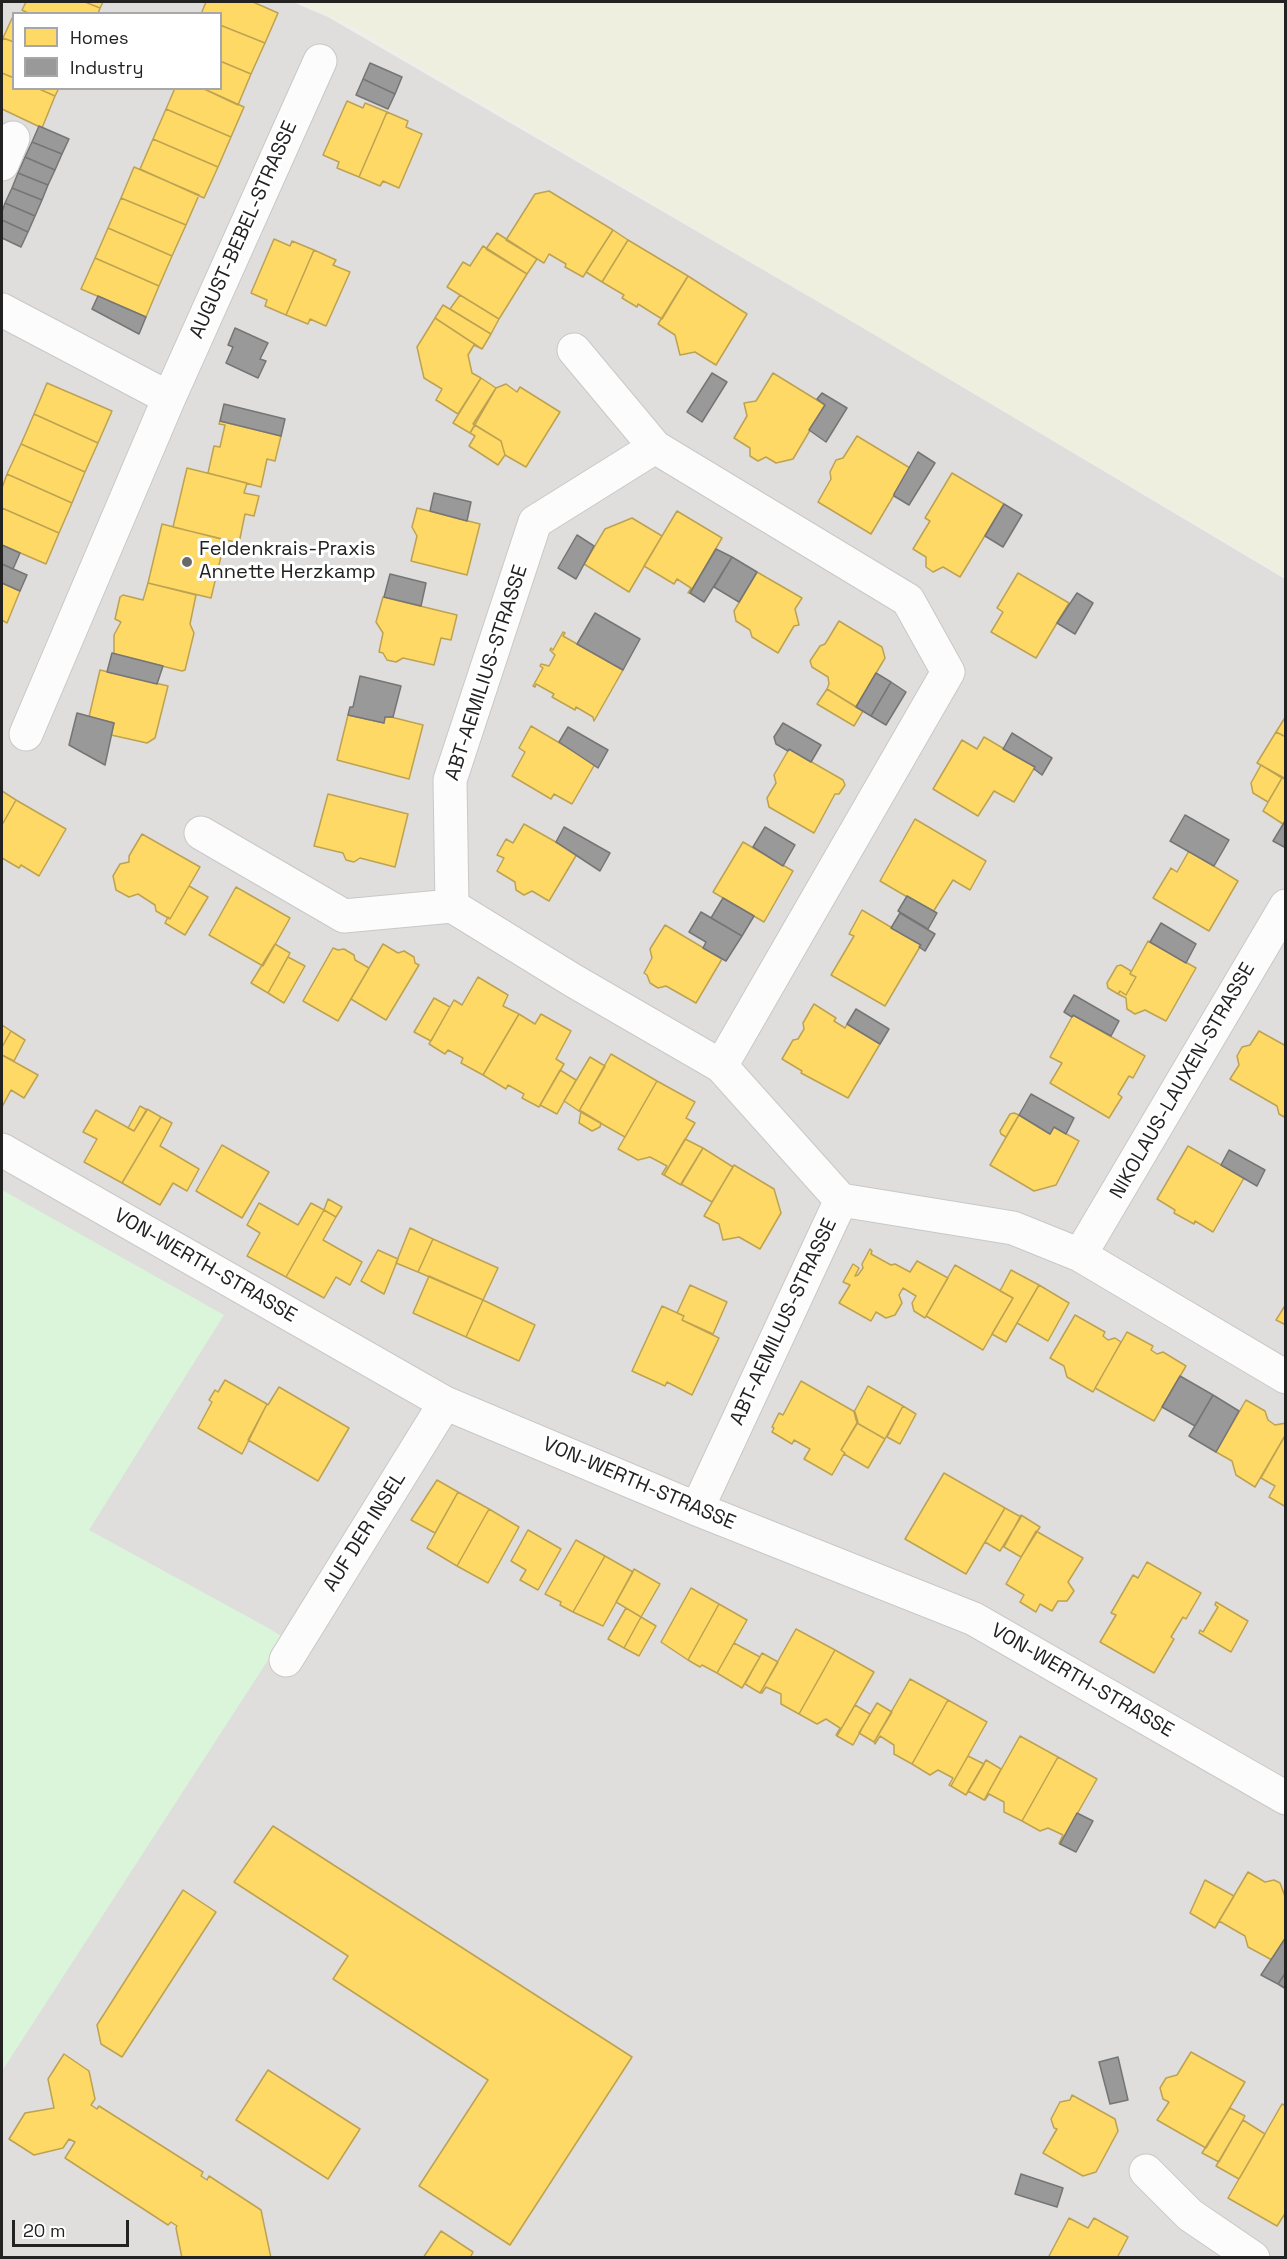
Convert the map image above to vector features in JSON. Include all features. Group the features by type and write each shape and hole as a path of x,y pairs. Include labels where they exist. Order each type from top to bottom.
{"street":[{"name":"AUGUST-BEBEL-STRASSE","path":"26,734 169,398 320,61"},
{"path":"2,310 169,398"},
{"path":"574,350 655,447 908,600 948,672 721,1066"},
{"name":"ABT-AEMILIUS-STRASSE","path":"655,447 535,522 450,780 452,906 574,981 721,1066 841,1200 697,1509"},
{"path":"201,833 344,916 452,906"},
{"name":"NIKOLAUS-LAUXEN-STRASSE","path":"1080,1255 1286,906"},
{"name":"VON-WERTH-STRASSE","path":"2,1150 444,1403 697,1509 974,1619 1286,1798"},
{"path":"841,1200 1013,1228 1080,1255 1286,1377"},
{"name":"AUF DER INSEL","path":"286,1660 444,1403"},
{"path":"1146,2171 1190,2215 1253,2258"}],"shaded area":[{"path":"2,2 293,2 328,17 865,329 1285,579 1285,2257 2,2258"}],"green space":[{"path":"297,2 1285,2 1285,577 348,24"},
{"path":"2,1190 224,1315 89,1530 283,1637 2,2071"}],"building: Homes":[{"path":"26,2 85,2 100,8 99,12 26,12 22,10"},
{"path":"85,2 103,2 100,8"},
{"path":"206,2 253,2 278,13 265,43 222,26 222,12 202,12"},
{"path":"12,18 12,41 3,38"},
{"path":"222,26 265,43 251,74 222,62"},
{"path":"3,38 12,41 12,77 2,73"},
{"path":"222,62 251,74 238,105 206,90 222,90"},
{"path":"2,73 12,77 12,90 42,90 55,96 42,128 2,109"},
{"path":"42,90 58,90 55,96"},
{"path":"174,90 206,90 244,107 231,137 166,109"},
{"path":"347,101 363,108 365,103 387,112 359,177 337,168 339,162 323,155"},
{"path":"166,109 231,137 218,167 153,139"},
{"path":"387,112 408,121 406,127 422,134 399,188 383,181 380,186 359,177"},
{"path":"153,139 218,167 204,198 140,169"},
{"path":"134,167 199,195 186,225 121,198"},
{"path":"549,191 613,230 583,277 565,267 566,264 549,254 544,263 506,240 535,194"},
{"path":"121,198 186,225 172,256 108,228"},
{"path":"108,228 172,256 159,286 95,258"},
{"path":"613,230 628,240 602,282 586,272"},
{"path":"497,233 537,259 527,274 486,249"},
{"path":"274,239 290,246 292,241 314,250 286,315 265,306 267,300 251,293"},
{"path":"628,240 688,276 662,319 638,304 637,307 622,298 624,295 602,282"},
{"path":"483,246 527,274 499,319 447,287 463,262 470,266"},
{"path":"314,250 336,260 333,265 350,272 326,326 310,319 308,324 286,315"},
{"path":"95,258 159,286 146,317 81,289"},
{"path":"688,276 747,314 716,365 695,352 680,355 675,335 658,324"},
{"path":"460,295 499,319 491,334 450,309"},
{"path":"443,305 491,334 482,349 435,318"},
{"path":"435,318 482,349 474,345 468,355 472,373 481,378 458,414 436,400 442,389 424,378 417,347"},
{"path":"773,373 825,405 793,459 776,463 766,457 758,461 750,456 750,448 734,438 747,416 744,403 756,401"},
{"path":"481,378 496,388 470,433 453,423"},
{"path":"47,383 112,411 98,443 34,414"},
{"path":"506,384 517,392 520,387 560,412 526,467 505,455 501,441 473,424 496,388"},
{"path":"34,414 98,443 85,472 21,444"},
{"path":"220,421 281,436 275,461 267,459 261,487 208,473 214,446 220,447 225,425 219,424"},
{"path":"475,425 501,441 505,455 498,465 469,446 475,436 470,433"},
{"path":"857,436 910,468 871,534 818,502 831,479 830,472 836,460 843,458"},
{"path":"21,444 85,472 72,503 7,474"},
{"path":"187,468 247,483 244,493 259,496 254,516 245,514 239,543 173,527"},
{"path":"952,473 1004,504 960,577 943,567 933,572 926,567 926,557 913,549 930,521 925,518"},
{"path":"7,474 72,503 59,533 2,508 2,488"},
{"path":"2,508 59,533 46,564 2,545"},
{"path":"417,508 480,524 467,575 411,561 417,536 412,527"},
{"path":"677,511 722,538 690,593 688,593 691,588 677,579 674,584 644,566"},
{"path":"632,518 662,536 629,592 584,564 605,529"},
{"name":"Feldenkrais-Praxis Annette Herzkamp","path":"162,524 225,540 211,598 148,583"},
{"path":"757,572 802,598 795,609 799,625 794,626 778,653 752,637 750,630 736,621 734,611"},
{"path":"1018,573 1069,603 1036,658 991,632 1003,612 997,608"},
{"path":"2,583 20,591 7,623 2,620"},
{"path":"148,583 196,595 190,624 194,633 185,670 114,654 114,635 121,622 115,619 120,597 123,595 143,600"},
{"path":"383,597 457,615 451,640 441,638 434,665 403,658 396,662 387,660 383,653 379,652 383,633 376,622"},
{"path":"839,621 882,647 885,658 856,707 827,689 828,677 812,667 810,661 820,646 825,644"},
{"path":"563,632 565,633 563,636 623,670 594,721 593,717 576,707 575,710 552,697 554,694 536,684 535,687 533,686 543,668 541,664 549,666 555,655 550,650 551,648 553,650"},
{"path":"100,670 168,686 155,738 147,743 111,735 114,723 89,717"},
{"path":"827,689 863,711 854,726 817,704"},
{"path":"348,715 384,723 385,717 391,717 423,725 409,779 337,760"},
{"path":"1286,716 1286,737 1276,732"},
{"path":"531,726 595,764 572,804 554,794 551,799 512,776 525,752 519,748"},
{"path":"1276,732 1286,737 1286,779 1257,763"},
{"path":"984,737 1035,767 1014,802 994,791 978,816 933,789 962,740 977,749"},
{"path":"789,749 843,780 845,785 839,794 835,794 814,833 769,807 767,798 776,783 774,775"},
{"path":"1261,765 1282,778 1268,802 1253,793 1251,783"},
{"path":"1282,778 1286,779 1286,820 1283,824 1263,811"},
{"path":"2,791 16,800 2,825"},
{"path":"328,794 408,814 395,867 360,858 354,862 346,860 343,853 314,846"},
{"path":"16,800 66,829 39,876 21,865 19,868 2,858 2,825"},
{"path":"915,819 986,861 970,890 953,880 933,912 880,881"},
{"path":"524,824 577,854 549,901 532,891 524,895 516,890 515,882 497,871 504,858 497,855 506,839 513,843"},
{"path":"142,834 200,867 170,919 156,911 155,905 138,894 129,897 116,890 113,876 120,864 129,862 129,856"},
{"path":"743,842 793,871 764,922 713,892"},
{"path":"1189,851 1238,881 1209,931 1153,898 1171,868 1177,872"},
{"path":"189,886 208,897 185,935 165,923 168,917 170,919"},
{"path":"236,887 290,918 263,966 209,935"},
{"path":"862,910 921,945 885,1006 831,975 854,936 849,934"},
{"path":"665,925 722,959 696,1003 666,986 658,988 650,983 644,973 652,958 650,949"},
{"path":"1148,941 1196,968 1166,1021 1145,1010 1135,1014 1127,1009 1126,998 1118,994 1120,991 1126,995 1136,977 1130,974"},
{"path":"275,944 290,953 268,993 251,983"},
{"path":"383,944 398,953 404,951 414,957 415,963 419,965 386,1020 351,999"},
{"path":"333,948 344,949 354,955 355,960 369,968 338,1021 303,1001"},
{"path":"288,957 305,966 284,1003 268,993"},
{"path":"1121,965 1136,977 1126,995 1120,991 1118,994 1108,988 1107,983 1117,966"},
{"path":"478,977 508,995 503,1006 519,1014 483,1075 461,1063 463,1058 448,1050 445,1054 429,1044 454,1000 462,1005"},
{"path":"434,998 450,1007 431,1041 414,1032"},
{"path":"814,1004 836,1018 834,1021 845,1028 847,1024 880,1044 848,1098 801,1073 802,1071 782,1059 793,1040 798,1039 804,1029 803,1023"},
{"path":"519,1014 535,1024 541,1014 571,1031 556,1059 564,1064 539,1107 522,1098 524,1094 508,1085 506,1089 483,1075"},
{"path":"1073,1015 1145,1056 1133,1078 1129,1076 1118,1094 1122,1097 1109,1118 1050,1083 1062,1063 1050,1057"},
{"path":"2,1025 11,1031 2,1047"},
{"path":"11,1031 25,1040 14,1061 2,1055 2,1047"},
{"path":"1259,1031 1286,1046 1286,1118 1279,1114 1277,1106 1230,1079 1239,1065 1237,1056 1242,1047 1250,1045"},
{"path":"611,1054 657,1081 625,1137 579,1111"},
{"path":"2,1055 38,1075 24,1098 11,1090 2,1107"},
{"path":"590,1057 605,1066 579,1111 564,1101"},
{"path":"560,1070 576,1080 557,1114 540,1105"},
{"path":"657,1081 695,1102 686,1118 695,1123 664,1175 662,1174 667,1166 650,1157 638,1160 618,1149"},
{"path":"140,1106 147,1110 134,1131 128,1128"},
{"path":"147,1109 161,1117 122,1183 84,1162 97,1139 83,1132 96,1110 134,1131"},
{"path":"581,1111 601,1123 600,1127 592,1131 579,1123"},
{"path":"1010,1114 1019,1115 1006,1137 1000,1131"},
{"path":"1019,1115 1050,1134 1054,1127 1079,1141 1056,1185 1034,1191 990,1165"},
{"path":"161,1117 172,1123 160,1146 199,1169 187,1191 173,1183 160,1205 122,1183"},
{"path":"685,1139 703,1148 681,1185 664,1175"},
{"path":"222,1145 269,1172 242,1218 196,1191"},
{"path":"1188,1146 1244,1178 1213,1232 1195,1221 1194,1224 1174,1213 1175,1210 1157,1199"},
{"path":"703,1148 733,1167 712,1202 681,1184"},
{"path":"734,1165 774,1189 781,1213 760,1249 739,1237 723,1240 719,1224 704,1216"},
{"path":"328,1199 342,1207 336,1217 324,1210"},
{"path":"259,1203 298,1225 311,1203 324,1210 286,1277 247,1256 260,1233 247,1225"},
{"path":"324,1210 336,1217 323,1240 362,1262 350,1285 336,1277 324,1298 286,1277"},
{"path":"410,1228 433,1239 418,1272 396,1263"},
{"path":"433,1239 498,1268 483,1300 418,1272"},
{"path":"870,1249 871,1254 891,1265 895,1264 910,1272 917,1261 948,1278 925,1318 914,1311 912,1303 916,1296 903,1288 899,1295 902,1303 895,1315 886,1318 876,1312 871,1321 839,1303 850,1285 843,1282 853,1264 859,1268 855,1276 863,1268 862,1264"},
{"path":"378,1250 398,1259 384,1294 361,1281"},
{"path":"955,1265 1013,1298 983,1350 926,1316"},
{"path":"1011,1270 1039,1285 1006,1342 992,1334 1013,1298 1000,1291"},
{"path":"429,1276 483,1300 466,1337 413,1313"},
{"path":"690,1285 727,1302 713,1334 682,1320 684,1316 677,1313"},
{"path":"1039,1285 1069,1303 1048,1341 1017,1323"},
{"path":"483,1300 535,1325 519,1361 466,1337"},
{"path":"1286,1304 1286,1325 1276,1320"},
{"path":"662,1306 684,1316 682,1320 719,1338 692,1395 667,1382 665,1386 632,1371"},
{"path":"1075,1315 1105,1332 1103,1336 1108,1340 1115,1338 1121,1342 1093,1392 1067,1377 1064,1366 1050,1358"},
{"path":"1127,1332 1153,1346 1151,1350 1157,1354 1163,1352 1186,1366 1154,1421 1095,1388"},
{"path":"225,1380 267,1404 242,1454 198,1428 212,1402 209,1400 215,1390 218,1392"},
{"path":"801,1381 855,1412 858,1422 841,1450 845,1453 832,1475 804,1459 810,1449 794,1440 792,1444 772,1432 779,1413 783,1415"},
{"path":"868,1386 903,1406 885,1439 857,1423 854,1412"},
{"path":"279,1387 349,1428 318,1481 248,1440"},
{"path":"1246,1400 1265,1411 1268,1420 1275,1425 1286,1423 1286,1434 1255,1487 1236,1475 1232,1461 1216,1452"},
{"path":"903,1406 916,1414 900,1444 887,1437"},
{"path":"857,1423 885,1439 868,1468 841,1450"},
{"path":"1286,1434 1286,1507 1269,1497 1275,1486 1261,1478"},
{"path":"944,1473 1005,1508 966,1574 905,1539"},
{"path":"437,1480 458,1492 435,1533 411,1520"},
{"path":"458,1492 489,1509 457,1566 427,1548"},
{"path":"1005,1508 1021,1517 1000,1551 985,1542"},
{"path":"489,1509 519,1527 488,1583 457,1566"},
{"path":"1021,1515 1040,1527 1021,1557 1004,1547"},
{"path":"528,1530 561,1549 538,1590 520,1580 526,1570 511,1561"},
{"path":"1036,1531 1083,1558 1068,1582 1074,1591 1067,1601 1058,1601 1052,1611 1040,1604 1036,1612 1020,1602 1024,1595 1006,1584"},
{"path":"576,1540 605,1556 573,1612 560,1605 561,1602 545,1594"},
{"path":"605,1556 633,1572 603,1626 573,1612"},
{"path":"1147,1562 1201,1593 1186,1619 1183,1617 1171,1637 1174,1639 1154,1673 1100,1642 1116,1615 1111,1613 1133,1575 1138,1578"},
{"path":"634,1569 660,1584 641,1617 616,1602"},
{"path":"691,1588 719,1604 688,1660 661,1642"},
{"path":"1216,1602 1248,1621 1231,1652 1199,1633 1200,1630 1203,1632 1218,1607 1215,1605"},
{"path":"719,1604 747,1620 717,1673 688,1660"},
{"path":"626,1608 641,1617 624,1648 608,1639"},
{"path":"641,1617 656,1626 639,1656 624,1648"},
{"path":"796,1629 835,1650 799,1714 781,1704 781,1694 766,1687 760,1693"},
{"path":"734,1643 760,1657 742,1688 717,1673"},
{"path":"835,1650 874,1672 837,1736 840,1728 826,1719 817,1724 799,1714"},
{"path":"762,1653 778,1662 760,1693 745,1684"},
{"path":"910,1679 948,1700 912,1764 894,1754 894,1745 880,1736 875,1744 874,1742"},
{"path":"948,1700 987,1722 951,1786 949,1785 953,1778 938,1770 930,1775 912,1764"},
{"path":"877,1703 892,1712 874,1742 859,1733"},
{"path":"855,1705 870,1714 853,1745 837,1736"},
{"path":"1020,1736 1058,1757 1022,1821 1004,1812 1004,1802 989,1794 984,1800"},
{"path":"968,1756 984,1764 966,1795 951,1786"},
{"path":"1058,1757 1097,1779 1060,1844 1063,1835 1048,1828 1040,1831 1022,1821"},
{"path":"986,1760 1001,1769 984,1800 968,1791"},
{"path":"273,1826 632,2057 510,2245 419,2186 488,2080 333,1979 348,1956 234,1882"},
{"path":"1248,1872 1265,1882 1274,1880 1280,1883 1286,1899 1286,1937 1272,1960 1248,1947 1245,1936 1219,1921"},
{"path":"1205,1880 1234,1896 1215,1928 1190,1913"},
{"path":"183,1890 216,1912 122,2057 101,2044 97,2025"},
{"path":"1191,2052 1245,2082 1206,2148 1157,2120 1169,2102 1163,2099 1160,2088 1166,2078 1177,2075"},
{"path":"64,2054 89,2071 95,2099 91,2105 97,2109 99,2106 203,2172 201,2176 207,2180 209,2176 261,2210 271,2258 182,2258 177,2226 171,2222 168,2225 65,2158 75,2142 69,2139 63,2148 34,2155 9,2139 25,2113 54,2108 48,2079"},
{"path":"268,2070 360,2129 328,2179 236,2120"},
{"path":"1072,2095 1115,2119 1118,2131 1096,2172 1083,2176 1043,2153 1057,2129 1054,2128 1051,2119 1060,2102 1070,2100"},
{"path":"1282,2104 1286,2106 1286,2212 1277,2226 1228,2198"},
{"path":"1230,2108 1245,2116 1219,2162 1202,2153"},
{"path":"1243,2120 1265,2134 1239,2179 1216,2166"},
{"path":"1069,2218 1088,2228 1094,2218 1128,2237 1117,2258 1048,2258"},
{"path":"441,2231 473,2252 470,2258 423,2258"}],"building: Industry":[{"path":"370,63 402,77 395,94 363,79"},
{"path":"363,79 395,94 388,109 356,95"},
{"path":"39,126 69,139 62,154 32,142"},
{"path":"32,142 62,154 55,170 25,157"},
{"path":"25,157 55,170 48,185 18,173"},
{"path":"18,173 48,185 42,200 12,188"},
{"path":"12,188 42,200 35,216 5,203"},
{"path":"5,203 35,216 28,232 2,220"},
{"path":"2,220 28,232 21,247 2,238"},
{"path":"98,296 146,317 139,334 92,309"},
{"path":"235,328 268,343 260,359 266,361 258,378 226,363 233,347 228,345"},
{"path":"712,373 727,382 702,422 687,412"},
{"path":"822,393 847,408 826,442 809,430 825,405 817,399"},
{"path":"224,404 285,419 281,436 220,421"},
{"path":"918,452 935,463 909,505 894,494"},
{"path":"434,493 471,502 467,521 430,511"},
{"path":"1004,504 1022,515 1003,547 985,536"},
{"path":"577,535 594,546 576,579 558,568"},
{"path":"2,545 20,553 13,569 2,564"},
{"path":"716,549 732,557 704,602 690,593"},
{"path":"732,557 757,572 739,602 714,587"},
{"path":"2,564 27,575 20,591 2,583"},
{"path":"390,574 426,583 421,606 384,597"},
{"path":"1077,593 1093,603 1075,634 1057,623"},
{"path":"595,613 640,639 623,670 577,644"},
{"path":"112,653 163,666 157,684 107,672"},
{"path":"876,673 891,682 871,716 856,707"},
{"path":"360,676 401,686 393,717 385,717 384,723 348,715 350,707 353,707"},
{"path":"891,682 906,692 886,725 871,716"},
{"path":"77,713 114,723 105,765 69,745"},
{"path":"783,723 821,745 811,762 776,744 774,737"},
{"path":"568,727 608,750 598,768 559,742"},
{"path":"1012,733 1052,758 1042,775 1034,769 1035,767 1003,749"},
{"path":"1185,815 1229,840 1214,866 1170,841"},
{"path":"1286,821 1286,848 1273,841"},
{"path":"564,827 610,853 600,871 556,842"},
{"path":"765,827 795,845 783,866 753,847"},
{"path":"907,896 937,913 928,929 898,911"},
{"path":"723,898 754,916 742,936 711,918"},
{"path":"701,912 742,936 726,961 703,948 706,942 689,932"},
{"path":"900,913 935,934 925,951 919,947 921,945 891,928"},
{"path":"1161,923 1196,944 1186,963 1150,942"},
{"path":"1074,995 1119,1021 1111,1036 1064,1012"},
{"path":"856,1009 889,1029 880,1044 847,1024"},
{"path":"1031,1094 1074,1118 1066,1134 1054,1127 1050,1134 1019,1115"},
{"path":"1229,1150 1265,1170 1257,1186 1221,1165"},
{"path":"1180,1376 1213,1395 1195,1426 1162,1407"},
{"path":"1213,1395 1239,1411 1216,1452 1189,1436"},
{"path":"1077,1813 1093,1821 1076,1852 1060,1844"},
{"path":"1286,1937 1286,1972 1278,1984 1261,1975"},
{"path":"1286,1972 1286,1989 1278,1984"},
{"path":"1118,2057 1128,2100 1110,2104 1099,2062"},
{"path":"1021,2174 1063,2188 1057,2207 1015,2194"}],"place":[{"name":"Feldenkrais-Praxis Annette Herzkamp","path":"187,562"}]}
